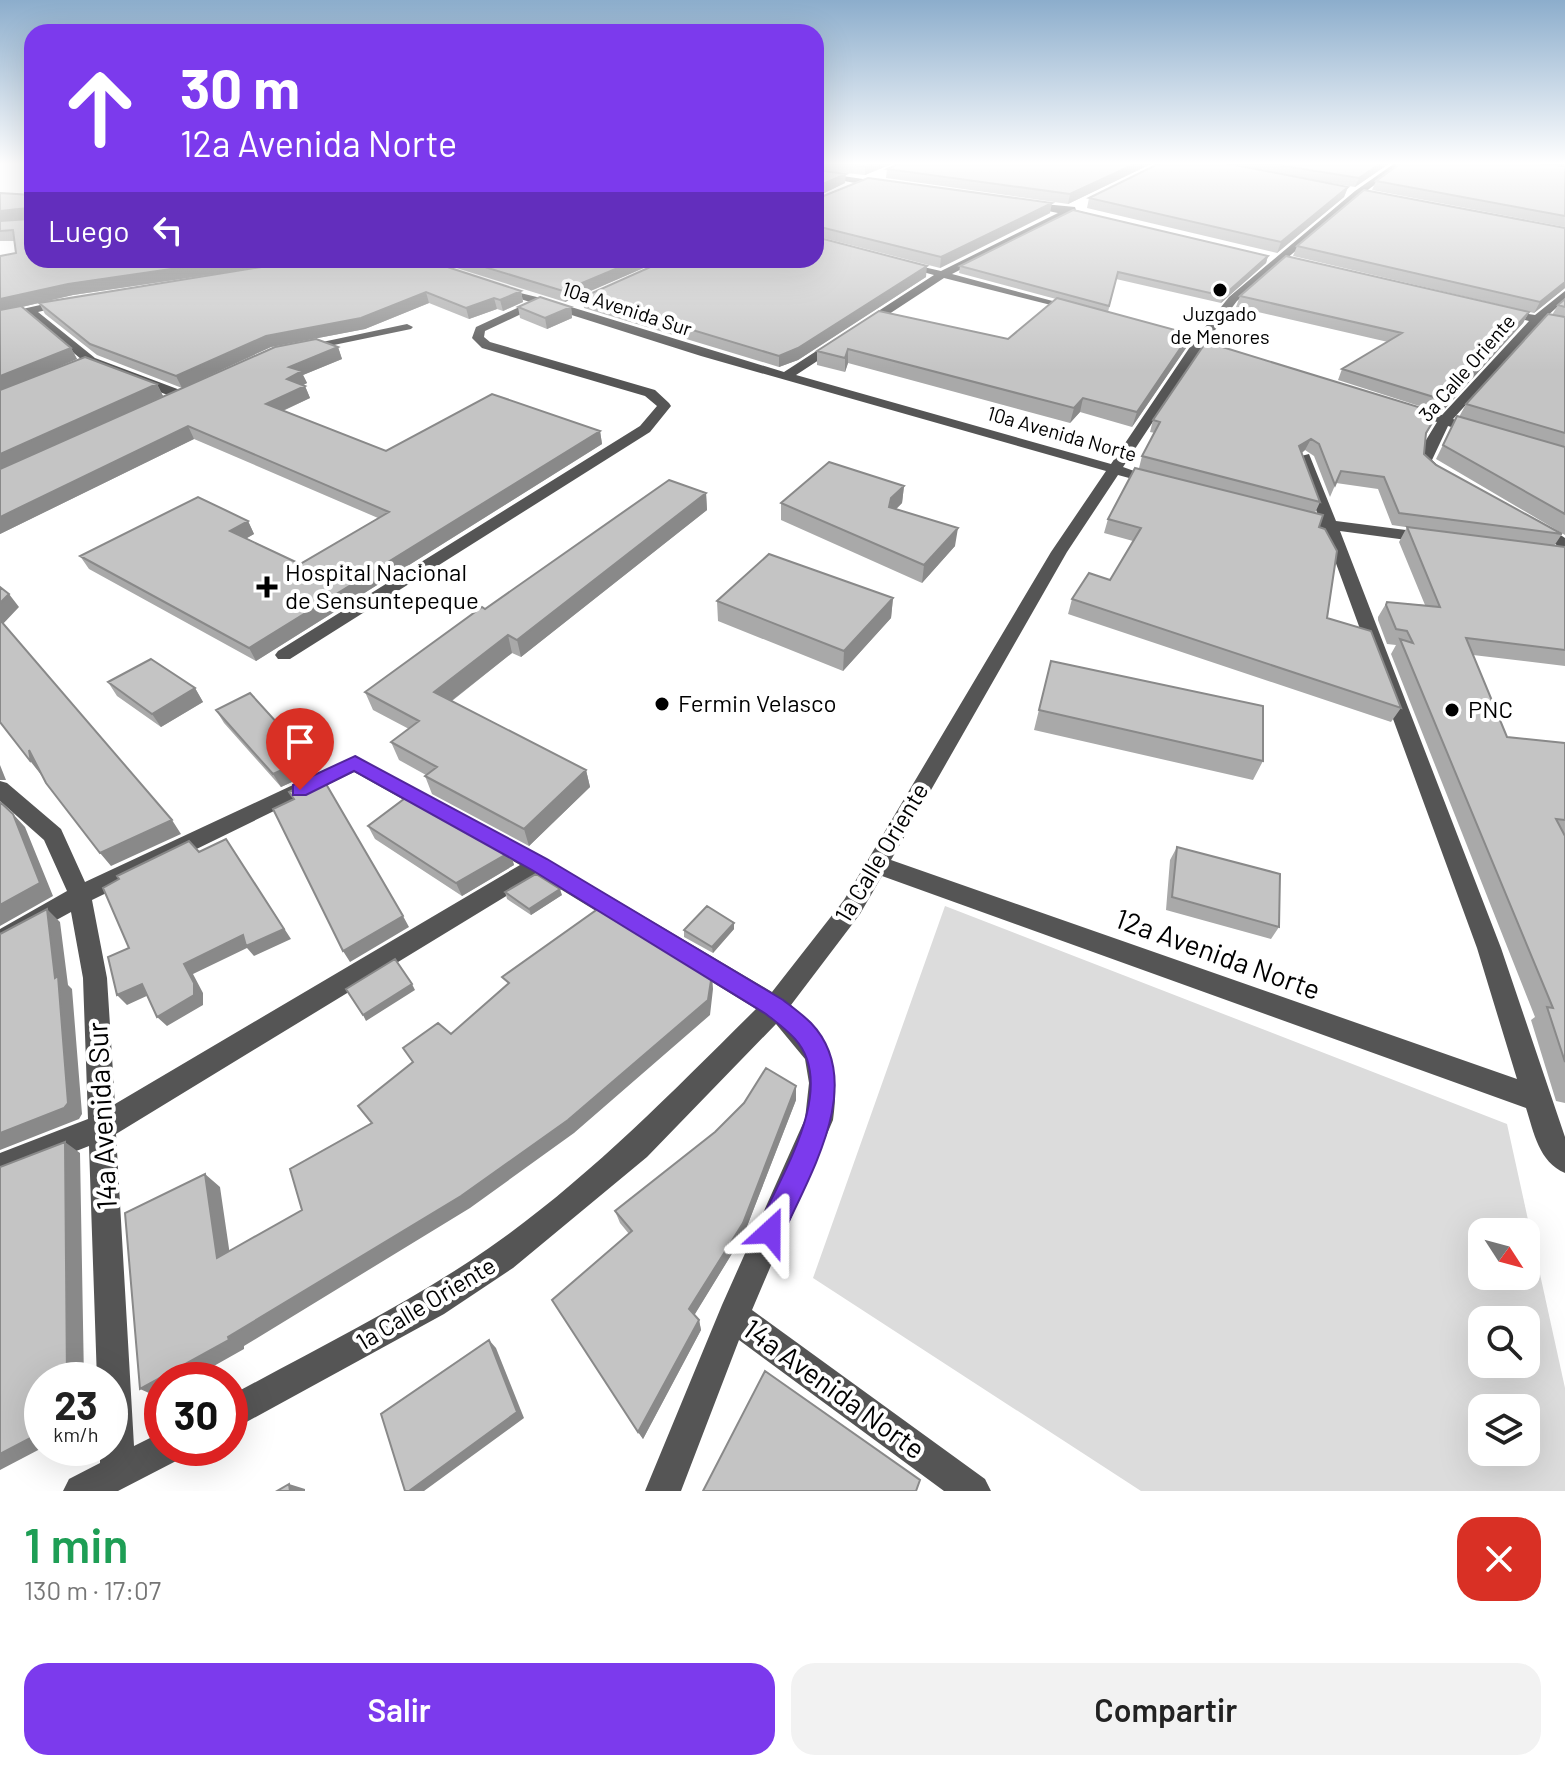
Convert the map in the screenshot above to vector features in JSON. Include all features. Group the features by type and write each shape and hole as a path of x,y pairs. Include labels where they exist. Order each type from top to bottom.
{"street":[{"path":"786,376 943,274 1025,233"},
{"name":"1a Calle Oriente","path":"248,1404 433,1303 502,1257 637,1147 775,1007 818,956 878,865 1013,629 1112,469 1198,344 1233,299 1310,233"},
{"path":"886,260 1091,314"},
{"name":"10a Avenida Sur","path":"481,283 786,376"},
{"name":"3a Calle Oriente","path":"1449,478 1425,461 1425,450 1445,420 1536,318 1565,294"},
{"path":"0,317 74,301"},
{"path":"284,655 645,429 664,406 650,393 486,345 478,338 480,329 541,301"},
{"path":"568,308 582,302"},
{"path":"1489,308 1565,326"},
{"path":"29,310 91,361 190,392 158,407"},
{"path":"291,350 407,327"},
{"path":"78,366 91,361"},
{"name":"10a Avenida Norte","path":"786,376 1174,485"},
{"path":"1401,407 1490,435"},
{"path":"1304,457 1328,525 1364,609 1489,948 1550,1141 1565,1159"},
{"path":"1281,513 1328,525 1438,540"},
{"path":"1528,520 1565,546"},
{"path":"0,941 80,895 355,763 539,865 775,1007 805,1032 819,1057 825,1087 819,1120 733,1316 663,1491"},
{"name":"14a Avenida Sur","path":"0,789 53,835 80,895 95,978 118,1473"},
{"path":"0,1167 102,1127 539,865"},
{"name":"12a Avenida Norte","path":"878,865 1537,1099"},
{"name":"14a Avenida Norte","path":"733,1316 973,1491"},
{"path":"81,1491 144,1459"}],"shaded area":[{"path":"945,906 1507,1124 1528,1218 1468,1218 1468,1290 1540,1290 1540,1274 1565,1388 1565,1491 1141,1491 813,1278"}],"building":[{"path":"13,233 24,233 24,268 178,268 68,284 0,299 0,256 16,253"},
{"path":"843,233 991,233 941,257"},
{"path":"1027,233 1169,233 1268,256 1223,296 1118,272 1109,306 960,266"},
{"path":"1240,233 1292,233 1281,242"},
{"path":"1313,233 1565,233 1565,282 1540,302 1297,246"},
{"path":"824,239 927,266 798,348 779,356 583,297 648,268 824,268"},
{"path":"1286,256 1529,312 1447,401 1342,369 1402,333 1240,296"},
{"path":"255,268 451,268 521,291 466,308 426,292 361,318 266,336 176,376 90,344 39,303"},
{"path":"488,268 618,268 563,291"},
{"path":"540,297 571,307 545,318 518,307"},
{"path":"1057,298 1190,334 1137,412 1083,398 1074,408 848,349 845,358 817,351 879,311 1008,339"},
{"path":"21,306 71,348 0,376 0,310"},
{"path":"1548,314 1565,317 1565,433 1466,404"},
{"path":"316,339 338,347 289,367 302,371 287,379 305,386 266,404 386,451 492,394 600,431 249,648 80,556 198,497 248,521 230,531 300,564 389,512 188,426 0,517 0,469 275,347"},
{"path":"1206,342 1438,413 1426,433 1424,454 1436,465 1562,534 1399,513 1384,477 1341,471 1335,485 1319,444 1311,439 1299,446 1320,502 1142,456 1160,422 1153,420"},
{"path":"85,357 157,384 0,454 0,390"},
{"path":"1457,416 1565,447 1565,514 1443,445"},
{"path":"829,462 904,486 891,498 889,507 958,528 924,565 781,503"},
{"path":"1135,468 1323,515 1319,527 1325,529 1337,551 1327,618 1371,631 1401,708 1072,599 1089,573 1110,580 1141,528 1108,519"},
{"path":"669,480 706,493 517,640 508,635 434,692 586,770 524,829 425,776 437,767 391,742 419,721 365,692 482,607 485,609"},
{"path":"1407,527 1565,547 1565,650 1466,638 1507,737 1565,743 1565,820 1556,819 1565,836 1565,1062 1547,1007 1553,1008 1400,639 1413,643 1407,631 1396,629 1386,605 1387,602 1440,607"},
{"path":"769,554 893,598 844,651 717,601"},
{"path":"0,587 9,594 0,603"},
{"path":"0,620 172,820 100,853 46,783 29,750 31,762 0,722"},
{"path":"151,659 195,688 152,714 108,682"},
{"path":"1051,661 1263,706 1263,761 1039,710"},
{"path":"250,693 309,758 273,774 216,710"},
{"path":"322,777 403,916 343,951 273,809 294,799 289,792"},
{"path":"408,796 510,852 456,883 368,826"},
{"path":"0,802 13,814 40,883 0,905"},
{"path":"226,839 284,929 246,946 243,935 184,964 194,983 194,995 157,1017 142,984 117,995 108,957 129,948 103,888 119,879 117,876 189,841 199,852"},
{"path":"1177,847 1280,874 1279,927 1172,897"},
{"path":"536,874 560,889 529,909 505,892"},
{"path":"602,906 712,974 708,1000 568,1120 461,1196 228,1337 229,1340 189,1362 144,1362 144,1387 140,1389 125,1213 205,1174 217,1258 302,1210 290,1169 372,1123 358,1106 413,1062 403,1048 438,1023 451,1034 509,983 502,977"},
{"path":"707,906 734,923 712,947 684,930"},
{"path":"47,909 55,978 58,976 68,1103 64,1108 0,1133 0,934"},
{"path":"395,959 412,984 363,1015 346,989"},
{"path":"766,1068 796,1086 743,1223 689,1309 699,1320 638,1432 552,1300 632,1231 615,1211 715,1132 744,1103"},
{"path":"65,1142 67,1362 24,1362 24,1441 0,1454 0,1167"},
{"path":"489,1340 517,1412 405,1491 381,1414"},
{"path":"765,1371 920,1480 916,1491 703,1491"},
{"path":"289,1484 290,1491 277,1491"}],"place":[{"name":"Juzgado de Menores","path":"1220,290"},
{"name":"Hospital Nacional de Sensuntepeque","path":"267,587"},
{"name":"Fermin Velasco","path":"662,704"},
{"name":"PNC","path":"1452,710"}],"route":[{"path":"300,790 355,763 539,865 775,1007 805,1032 819,1057 825,1087 819,1120 770,1232"}]}
